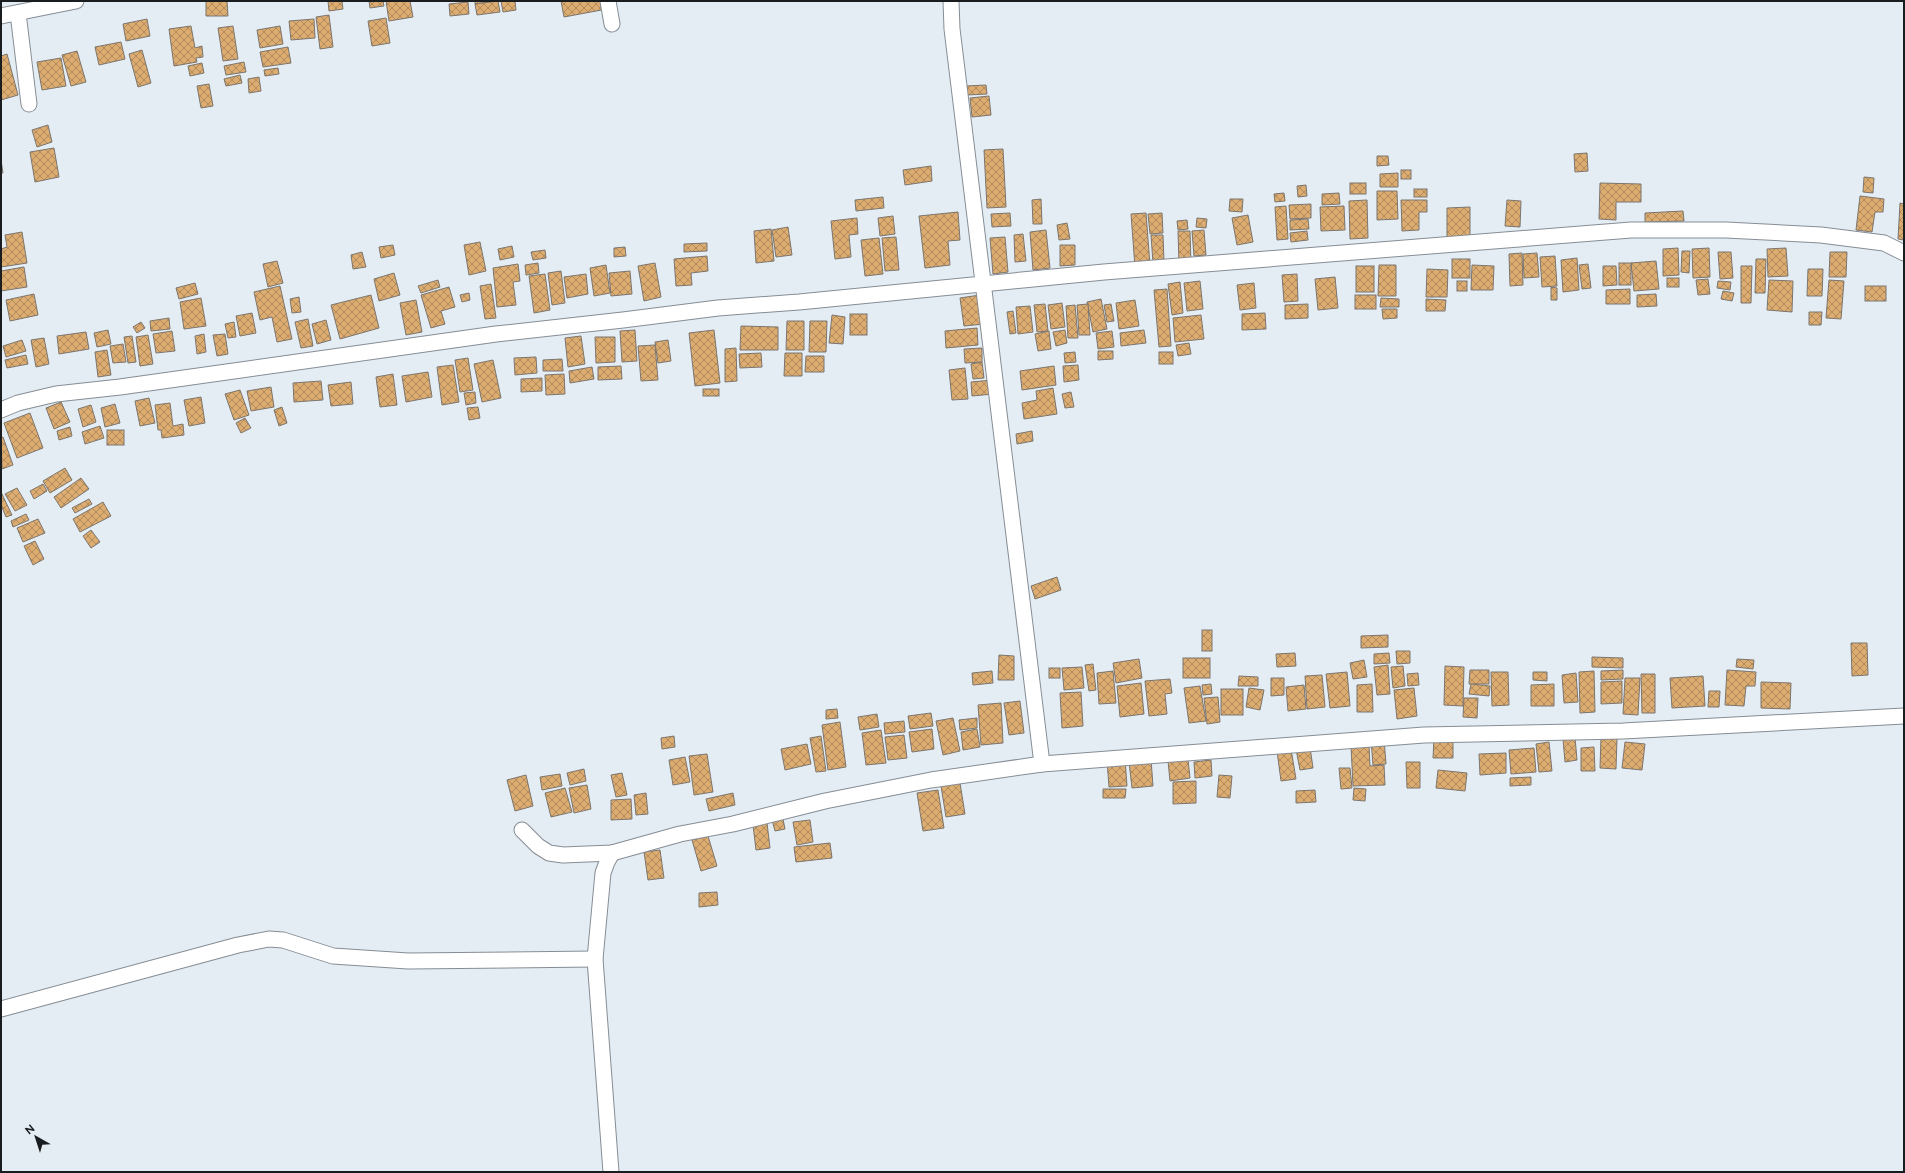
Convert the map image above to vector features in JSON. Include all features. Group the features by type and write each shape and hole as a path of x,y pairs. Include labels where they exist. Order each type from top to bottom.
{"street":[{"path":"1,16 76,1"},
{"path":"608,1 612,24"},
{"path":"951,1 952,29 1042,764"},
{"path":"18,13 29,104"},
{"path":"1,410 18,403 56,394 120,387 496,334 718,308 798,302 1112,272 1631,230 1726,230 1821,235 1884,243 1904,253"},
{"path":"522,830 538,846 549,853 563,855 612,853 680,834 733,824 825,801 931,780 1042,764 1424,735 1623,731 1904,716"},
{"path":"611,1172 595,959 604,873 606,862 612,853"},
{"path":"1,1009 238,945 269,939 295,943 333,956 408,961 595,959"}],"building":[{"path":"206,1 227,1 228,16 206,16"},
{"path":"328,1 342,1 343,9 329,11"},
{"path":"369,1 383,1 384,6 370,8"},
{"path":"386,1 410,1 413,17 389,21"},
{"path":"475,1 495,1 475,4"},
{"path":"498,1 500,12 477,15 475,4"},
{"path":"501,1 515,1 516,10 503,12"},
{"path":"561,1 605,1 607,9 564,17"},
{"path":"468,2 469,14 450,16 449,4"},
{"path":"329,15 333,47 320,49 316,17"},
{"path":"386,18 390,43 372,46 368,21"},
{"path":"147,19 150,36 126,41 123,24"},
{"path":"314,19 315,38 291,40 289,21"},
{"path":"191,26 195,48 202,46 203,57 196,58 197,62 174,66 169,29"},
{"path":"233,26 238,59 223,61 218,28"},
{"path":"280,26 283,44 260,48 257,30"},
{"path":"121,42 125,59 99,65 95,47"},
{"path":"288,47 291,63 263,67 260,52"},
{"path":"142,50 151,83 138,87 129,54"},
{"path":"77,51 86,82 71,86 62,55"},
{"path":"7,54 18,95 1,100 1,56"},
{"path":"61,58 66,86 42,90 37,62"},
{"path":"244,62 246,72 226,75 224,66"},
{"path":"202,63 204,73 190,76 188,66"},
{"path":"278,68 279,74 265,76 264,70"},
{"path":"240,75 242,83 226,86 224,79"},
{"path":"259,77 261,91 249,93 248,79"},
{"path":"209,84 213,106 201,108 197,86"},
{"path":"986,85 987,94 967,95 966,86"},
{"path":"989,96 991,115 972,117 970,98"},
{"path":"48,125 52,142 37,147 32,130"},
{"path":"54,148 59,177 35,182 30,152"},
{"path":"1003,149 1006,207 987,208 984,150"},
{"path":"1587,153 1588,171 1575,172 1574,154"},
{"path":"1377,156 1388,156 1389,165 1377,166"},
{"path":"1,160 3,173 1,173"},
{"path":"931,166 932,181 905,185 903,170"},
{"path":"1401,170 1411,170 1411,179 1401,179"},
{"path":"1398,173 1398,187 1380,187 1380,174"},
{"path":"1864,177 1874,178 1873,193 1863,192"},
{"path":"1350,183 1366,183 1366,194 1350,194"},
{"path":"1600,183 1641,184 1641,202 1616,202 1616,220 1599,219"},
{"path":"1306,185 1307,196 1298,197 1297,186"},
{"path":"1414,189 1427,189 1427,197 1414,197"},
{"path":"1377,191 1397,191 1398,219 1377,220"},
{"path":"1284,193 1285,201 1275,202 1274,194"},
{"path":"1339,193 1340,204 1322,205 1322,194"},
{"path":"1860,196 1884,199 1883,212 1875,212 1872,232 1856,230"},
{"path":"883,197 884,208 856,211 855,200"},
{"path":"1041,199 1042,224 1033,224 1032,200"},
{"path":"1230,199 1243,199 1242,212 1229,211"},
{"path":"1367,200 1368,238 1350,239 1349,201"},
{"path":"1401,200 1427,200 1427,212 1419,212 1419,230 1402,231"},
{"path":"1507,200 1521,201 1520,227 1505,226"},
{"path":"1900,203 1904,204 1904,240 1898,239"},
{"path":"1311,204 1311,218 1290,219 1289,205"},
{"path":"1286,206 1288,239 1277,240 1275,207"},
{"path":"1344,206 1345,230 1321,231 1320,207"},
{"path":"1470,207 1470,238 1447,238 1447,208"},
{"path":"1683,211 1684,221 1645,222 1645,213"},
{"path":"958,212 960,240 948,241 950,265 925,268 919,216"},
{"path":"1010,213 1011,226 992,227 991,214"},
{"path":"1146,213 1150,265 1135,267 1131,214"},
{"path":"1162,213 1163,233 1150,234 1148,214"},
{"path":"1248,215 1253,242 1237,245 1232,218"},
{"path":"893,216 895,234 880,236 878,218"},
{"path":"857,218 858,234 849,235 851,257 835,259 831,221"},
{"path":"1197,218 1207,219 1206,228 1196,227"},
{"path":"1308,219 1309,229 1290,230 1290,220"},
{"path":"1187,220 1188,229 1178,230 1177,221"},
{"path":"1067,223 1070,239 1059,240 1057,225"},
{"path":"788,227 792,255 776,257 772,230"},
{"path":"771,229 774,261 756,263 754,231"},
{"path":"1046,230 1050,268 1033,270 1030,232"},
{"path":"1204,230 1206,255 1194,256 1192,231"},
{"path":"1178,231 1190,231 1191,264 1179,264"},
{"path":"1307,231 1308,240 1291,242 1290,233"},
{"path":"22,232 27,263 1,267 1,249 7,247 5,235"},
{"path":"1023,234 1026,261 1015,262 1014,235"},
{"path":"1151,235 1163,235 1164,262 1153,263"},
{"path":"896,237 899,270 885,271 882,238"},
{"path":"1005,237 1008,272 993,274 990,238"},
{"path":"879,238 883,274 865,276 861,240"},
{"path":"480,242 486,271 469,275 464,245"},
{"path":"707,243 707,251 684,252 684,244"},
{"path":"393,245 395,255 381,258 379,247"},
{"path":"1060,245 1075,245 1075,265 1060,266"},
{"path":"512,246 514,257 500,260 498,249"},
{"path":"625,247 626,256 614,257 614,248"},
{"path":"1678,248 1679,275 1663,276 1663,249"},
{"path":"1709,248 1710,277 1693,278 1692,249"},
{"path":"1786,248 1788,276 1768,277 1767,249"},
{"path":"545,250 546,258 533,260 531,252"},
{"path":"1682,251 1690,251 1689,273 1681,272"},
{"path":"362,252 366,267 353,269 351,255"},
{"path":"1718,252 1731,252 1733,278 1720,279"},
{"path":"1830,252 1847,252 1846,277 1829,277"},
{"path":"1522,253 1523,285 1510,286 1509,254"},
{"path":"1537,253 1539,277 1524,278 1523,254"},
{"path":"707,256 708,271 691,273 692,285 676,286 674,259"},
{"path":"1555,256 1557,286 1542,287 1540,257"},
{"path":"1577,258 1579,290 1563,292 1561,260"},
{"path":"1452,259 1470,259 1470,278 1452,278"},
{"path":"1756,259 1766,259 1765,293 1755,293"},
{"path":"277,261 283,283 268,287 263,264"},
{"path":"1656,261 1659,289 1634,291 1631,263"},
{"path":"538,263 539,273 526,275 525,265"},
{"path":"655,263 661,297 644,301 638,266"},
{"path":"1619,263 1631,263 1631,285 1619,285"},
{"path":"518,264 520,281 513,282 516,305 497,307 493,268"},
{"path":"1588,264 1591,288 1582,289 1579,265"},
{"path":"606,265 610,293 594,296 590,268"},
{"path":"1379,265 1396,265 1396,296 1378,296"},
{"path":"1472,265 1494,266 1493,290 1471,290"},
{"path":"1356,266 1374,266 1374,292 1356,292"},
{"path":"1603,266 1616,266 1617,285 1603,286"},
{"path":"1741,266 1752,266 1751,303 1741,303"},
{"path":"24,267 27,287 1,291 1,271"},
{"path":"1427,269 1448,270 1447,297 1426,297"},
{"path":"1808,269 1823,269 1822,296 1807,296"},
{"path":"561,271 565,303 552,305 548,273"},
{"path":"630,271 632,294 611,296 609,273"},
{"path":"394,273 400,295 379,301 374,279"},
{"path":"545,274 550,310 534,313 529,276"},
{"path":"586,274 588,294 567,298 564,277"},
{"path":"1297,274 1298,301 1284,302 1282,275"},
{"path":"1335,277 1338,308 1318,310 1315,279"},
{"path":"1667,278 1679,278 1679,287 1667,287"},
{"path":"1708,279 1710,294 1698,295 1696,280"},
{"path":"438,280 440,287 421,293 418,286"},
{"path":"1769,280 1793,281 1792,312 1767,310"},
{"path":"1829,280 1844,281 1841,319 1826,318"},
{"path":"1200,281 1203,309 1187,311 1184,283"},
{"path":"1457,281 1467,281 1467,291 1457,291"},
{"path":"1718,281 1731,282 1730,290 1717,288"},
{"path":"1180,282 1183,313 1172,315 1168,284"},
{"path":"195,283 198,294 179,299 176,288"},
{"path":"1254,283 1256,308 1240,310 1237,285"},
{"path":"491,284 496,318 485,319 480,286"},
{"path":"280,286 292,339 277,342 272,317 260,320 254,292"},
{"path":"1865,286 1886,286 1886,301 1865,301"},
{"path":"449,287 455,307 441,311 445,324 431,328 421,295"},
{"path":"1551,287 1557,288 1557,300 1551,300"},
{"path":"1167,289 1171,346 1159,347 1154,290"},
{"path":"1630,289 1630,304 1606,304 1606,290"},
{"path":"1723,291 1734,293 1732,301 1721,299"},
{"path":"469,293 470,300 462,302 460,295"},
{"path":"34,294 38,315 10,321 6,300"},
{"path":"1656,294 1657,306 1637,307 1637,295"},
{"path":"371,295 379,328 340,339 331,305"},
{"path":"980,295 984,324 964,326 960,298"},
{"path":"1355,295 1376,295 1376,309 1355,309"},
{"path":"299,297 301,312 292,313 290,299"},
{"path":"201,298 206,326 184,329 180,302"},
{"path":"1381,298 1399,299 1399,307 1380,307"},
{"path":"1101,299 1107,329 1093,332 1087,302"},
{"path":"1426,299 1446,300 1445,311 1426,311"},
{"path":"416,300 422,332 406,335 400,303"},
{"path":"1135,300 1139,326 1119,329 1116,303"},
{"path":"1062,303 1065,327 1051,329 1048,305"},
{"path":"1045,304 1048,331 1037,332 1034,305"},
{"path":"1088,304 1090,335 1079,335 1077,305"},
{"path":"1111,304 1114,321 1107,322 1104,305"},
{"path":"1308,304 1308,318 1285,319 1285,305"},
{"path":"1075,305 1078,338 1068,338 1066,306"},
{"path":"1030,306 1033,332 1018,334 1016,307"},
{"path":"1382,309 1397,309 1397,318 1383,319"},
{"path":"1013,311 1016,333 1010,334 1007,312"},
{"path":"1809,312 1822,312 1821,325 1809,325"},
{"path":"252,313 256,333 240,336 236,316"},
{"path":"1265,313 1266,329 1242,330 1242,314"},
{"path":"850,314 867,314 867,335 850,335"},
{"path":"832,315 845,317 843,344 829,343"},
{"path":"1201,315 1204,339 1175,342 1173,318"},
{"path":"169,318 170,329 151,331 150,321"},
{"path":"308,319 313,346 301,348 295,322"},
{"path":"326,320 331,340 317,344 312,324"},
{"path":"787,321 804,321 804,350 786,350"},
{"path":"810,321 827,321 826,352 809,352"},
{"path":"141,322 145,328 137,333 133,327"},
{"path":"234,322 236,337 228,338 225,324"},
{"path":"741,326 778,327 778,350 740,350"},
{"path":"977,328 978,345 946,348 945,331"},
{"path":"108,330 111,344 97,347 94,333"},
{"path":"635,330 637,361 622,362 620,331"},
{"path":"714,330 720,383 695,386 689,333"},
{"path":"1065,330 1067,343 1056,346 1053,332"},
{"path":"1144,330 1146,343 1121,346 1120,333"},
{"path":"172,331 175,351 156,353 153,334"},
{"path":"1049,331 1051,349 1038,351 1035,334"},
{"path":"1112,331 1114,347 1098,349 1096,333"},
{"path":"86,332 89,349 59,354 57,336"},
{"path":"204,334 206,352 197,354 195,336"},
{"path":"225,334 228,354 217,356 213,335"},
{"path":"148,335 153,364 140,366 136,337"},
{"path":"132,336 136,362 128,363 124,337"},
{"path":"581,336 585,364 568,367 565,338"},
{"path":"595,337 615,337 615,362 596,363"},
{"path":"44,338 49,364 36,367 31,340"},
{"path":"22,340 26,351 6,357 3,346"},
{"path":"668,340 671,361 658,363 655,342"},
{"path":"1189,343 1191,354 1178,356 1176,345"},
{"path":"123,344 126,362 113,363 110,346"},
{"path":"655,345 658,380 641,381 638,346"},
{"path":"736,348 737,381 725,382 725,349"},
{"path":"982,348 982,362 965,363 964,349"},
{"path":"107,350 111,375 98,377 95,352"},
{"path":"1098,351 1113,351 1113,359 1098,360"},
{"path":"1075,352 1076,362 1065,363 1064,353"},
{"path":"1159,352 1173,352 1173,364 1159,364"},
{"path":"761,353 762,367 740,368 739,354"},
{"path":"785,353 802,353 802,376 784,376"},
{"path":"26,355 28,364 7,368 5,360"},
{"path":"806,356 824,356 824,372 805,372"},
{"path":"536,357 537,373 515,375 514,358"},
{"path":"468,358 473,390 460,392 455,360"},
{"path":"562,359 563,371 543,371 543,360"},
{"path":"493,360 501,398 482,402 474,364"},
{"path":"982,362 984,378 973,379 971,364"},
{"path":"453,365 459,402 442,405 437,367"},
{"path":"1078,365 1079,380 1064,382 1063,366"},
{"path":"621,366 622,379 598,380 598,367"},
{"path":"1054,366 1056,385 1022,390 1020,371"},
{"path":"592,367 594,379 570,383 569,371"},
{"path":"965,368 968,399 952,400 949,370"},
{"path":"428,372 432,397 406,402 402,376"},
{"path":"393,374 397,405 380,407 376,377"},
{"path":"564,374 565,394 546,395 545,375"},
{"path":"542,378 542,391 521,392 521,379"},
{"path":"992,380 993,394 972,396 971,382"},
{"path":"321,381 323,400 294,402 293,383"},
{"path":"351,382 353,404 331,406 328,385"},
{"path":"271,387 274,407 251,411 247,391"},
{"path":"1053,388 1057,414 1024,419 1022,403 1037,400 1036,391"},
{"path":"703,389 719,389 719,396 703,396"},
{"path":"240,390 249,415 234,420 225,394"},
{"path":"475,392 476,403 466,405 464,393"},
{"path":"1071,392 1074,407 1065,408 1062,394"},
{"path":"201,397 205,423 189,426 184,400"},
{"path":"149,398 155,423 140,426 135,401"},
{"path":"61,402 70,422 54,429 46,408"},
{"path":"170,403 173,426 183,424 184,435 162,438 161,430 158,430 155,405"},
{"path":"115,404 120,423 105,427 101,408"},
{"path":"91,405 96,422 83,427 78,409"},
{"path":"282,407 287,423 279,426 274,410"},
{"path":"478,407 480,418 469,420 467,408"},
{"path":"30,413 43,448 17,458 4,423"},
{"path":"245,418 251,428 241,433 236,423"},
{"path":"100,426 104,438 85,444 82,432"},
{"path":"70,427 72,436 59,440 57,431"},
{"path":"107,430 124,430 124,445 107,445"},
{"path":"1032,431 1033,441 1017,444 1016,434"},
{"path":"3,437 13,465 2,469 1,438"},
{"path":"65,468 72,480 50,493 43,481"},
{"path":"81,478 89,489 61,508 54,497"},
{"path":"43,484 47,491 34,499 30,491"},
{"path":"17,488 27,505 15,511 5,494"},
{"path":"1,492 12,515 6,517 1,505"},
{"path":"89,499 92,504 75,513 72,508"},
{"path":"103,502 111,516 80,532 73,519"},
{"path":"26,514 29,520 13,527 11,521"},
{"path":"38,519 45,533 23,542 17,528"},
{"path":"91,530 100,542 91,548 83,536"},
{"path":"35,541 44,559 33,565 24,546"},
{"path":"1057,577 1061,590 1035,599 1031,586"},
{"path":"1202,630 1212,630 1212,651 1202,651"},
{"path":"1388,635 1388,647 1361,648 1361,636"},
{"path":"1851,643 1867,643 1868,675 1852,676"},
{"path":"1396,651 1410,651 1410,663 1397,664"},
{"path":"1295,653 1296,666 1277,667 1276,654"},
{"path":"1389,653 1390,663 1374,664 1374,654"},
{"path":"999,655 1014,656 1014,680 998,680"},
{"path":"1592,657 1623,658 1623,668 1592,667"},
{"path":"1183,658 1210,658 1210,678 1183,678"},
{"path":"1139,659 1142,678 1116,683 1113,663"},
{"path":"1737,659 1754,660 1753,669 1736,667"},
{"path":"1364,660 1367,677 1353,679 1350,663"},
{"path":"1093,664 1096,690 1089,691 1085,665"},
{"path":"1388,665 1390,694 1377,695 1374,667"},
{"path":"1403,666 1405,686 1393,688 1391,667"},
{"path":"1445,666 1464,667 1463,706 1444,705"},
{"path":"1082,667 1084,688 1064,690 1062,668"},
{"path":"1049,668 1060,668 1060,678 1049,678"},
{"path":"1470,670 1489,670 1489,684 1469,684"},
{"path":"1623,670 1623,679 1601,680 1601,671"},
{"path":"1727,670 1756,672 1755,686 1746,686 1744,706 1725,705"},
{"path":"992,671 993,683 973,685 972,673"},
{"path":"1113,671 1116,703 1099,704 1097,673"},
{"path":"1594,671 1595,712 1580,713 1579,672"},
{"path":"1347,672 1350,706 1330,708 1326,674"},
{"path":"1491,672 1508,672 1509,705 1492,706"},
{"path":"1533,672 1547,672 1547,681 1533,680"},
{"path":"1418,673 1419,685 1408,686 1407,674"},
{"path":"1576,673 1578,702 1564,703 1562,675"},
{"path":"1641,674 1655,674 1655,713 1642,713"},
{"path":"1322,675 1325,707 1307,709 1305,676"},
{"path":"1239,676 1258,677 1258,686 1238,686"},
{"path":"1703,676 1705,706 1672,708 1670,678"},
{"path":"1271,678 1284,678 1284,695 1271,696"},
{"path":"1625,678 1640,678 1638,715 1623,714"},
{"path":"1170,679 1172,693 1165,694 1167,714 1149,716 1145,681"},
{"path":"1622,681 1622,703 1601,704 1601,682"},
{"path":"1761,682 1791,683 1790,709 1761,708"},
{"path":"1141,683 1144,714 1120,717 1117,686"},
{"path":"1211,684 1212,694 1203,695 1202,685"},
{"path":"1372,684 1373,712 1357,712 1357,685"},
{"path":"1471,684 1490,686 1489,696 1469,694"},
{"path":"1554,684 1554,706 1531,706 1531,685"},
{"path":"1304,685 1306,709 1288,711 1286,687"},
{"path":"1200,686 1206,721 1189,723 1184,688"},
{"path":"1249,688 1264,690 1260,710 1246,707"},
{"path":"1414,688 1417,716 1397,719 1394,690"},
{"path":"1221,689 1243,689 1243,715 1221,715"},
{"path":"1709,691 1720,691 1719,707 1708,707"},
{"path":"1081,692 1083,726 1062,728 1060,693"},
{"path":"1218,697 1220,722 1207,724 1204,698"},
{"path":"1464,698 1478,698 1477,718 1463,717"},
{"path":"1020,701 1024,733 1009,735 1004,703"},
{"path":"1001,703 1003,743 981,745 978,705"},
{"path":"837,709 838,718 826,719 826,710"},
{"path":"931,713 933,726 910,729 908,716"},
{"path":"877,714 879,727 860,730 858,717"},
{"path":"953,718 960,751 943,755 936,721"},
{"path":"977,718 977,728 960,730 959,720"},
{"path":"904,721 905,732 885,734 884,723"},
{"path":"840,722 846,767 828,770 822,725"},
{"path":"932,729 934,749 912,752 909,732"},
{"path":"977,729 980,747 963,750 961,732"},
{"path":"881,730 886,763 866,765 862,733"},
{"path":"904,735 907,758 888,760 885,737"},
{"path":"674,736 675,747 662,749 661,738"},
{"path":"821,736 826,771 816,772 810,738"},
{"path":"1575,737 1577,760 1565,762 1563,739"},
{"path":"1434,738 1453,738 1453,758 1433,758"},
{"path":"1601,738 1617,738 1616,769 1600,768"},
{"path":"1384,739 1386,764 1373,765 1371,740"},
{"path":"1549,742 1552,771 1539,772 1536,744"},
{"path":"1625,742 1645,744 1642,770 1622,768"},
{"path":"807,744 811,764 785,770 781,749"},
{"path":"1351,746 1369,746 1370,766 1384,765 1385,785 1353,786"},
{"path":"1310,747 1313,768 1300,770 1296,749"},
{"path":"1594,747 1595,771 1581,771 1581,748"},
{"path":"1534,748 1536,772 1511,774 1509,750"},
{"path":"1291,749 1296,779 1281,781 1277,751"},
{"path":"1506,753 1506,773 1480,775 1479,754"},
{"path":"707,754 713,792 694,795 689,756"},
{"path":"685,757 690,782 673,785 669,760"},
{"path":"1125,759 1127,786 1109,787 1107,760"},
{"path":"1151,759 1153,786 1132,788 1129,762"},
{"path":"1188,759 1190,778 1170,781 1168,761"},
{"path":"1211,760 1212,776 1195,778 1194,762"},
{"path":"1406,762 1420,762 1420,788 1407,788"},
{"path":"1339,768 1350,768 1352,788 1341,789"},
{"path":"584,769 586,781 570,785 567,773"},
{"path":"1438,770 1467,773 1465,791 1436,788"},
{"path":"622,773 627,795 616,797 611,775"},
{"path":"560,774 562,786 542,790 540,777"},
{"path":"526,775 533,806 515,811 507,780"},
{"path":"1219,775 1232,776 1230,798 1217,797"},
{"path":"1531,777 1531,785 1510,786 1510,778"},
{"path":"1196,781 1196,803 1173,804 1173,782"},
{"path":"960,783 965,814 946,817 941,786"},
{"path":"587,785 591,809 574,813 569,788"},
{"path":"565,788 572,812 551,817 545,793"},
{"path":"1354,788 1366,789 1365,801 1353,800"},
{"path":"1103,789 1126,789 1125,798 1103,798"},
{"path":"938,790 944,828 923,831 917,793"},
{"path":"1315,790 1316,802 1296,803 1296,791"},
{"path":"646,793 648,814 636,815 634,795"},
{"path":"733,793 735,805 709,811 706,799"},
{"path":"631,799 632,819 611,820 611,800"},
{"path":"782,814 785,829 775,831 771,816"},
{"path":"810,820 813,842 797,845 793,822"},
{"path":"767,823 770,848 756,850 753,825"},
{"path":"708,836 717,866 701,871 692,840"},
{"path":"830,843 832,858 796,862 794,847"},
{"path":"660,850 664,878 648,880 644,852"},
{"path":"717,892 718,905 699,907 699,893"}]}
